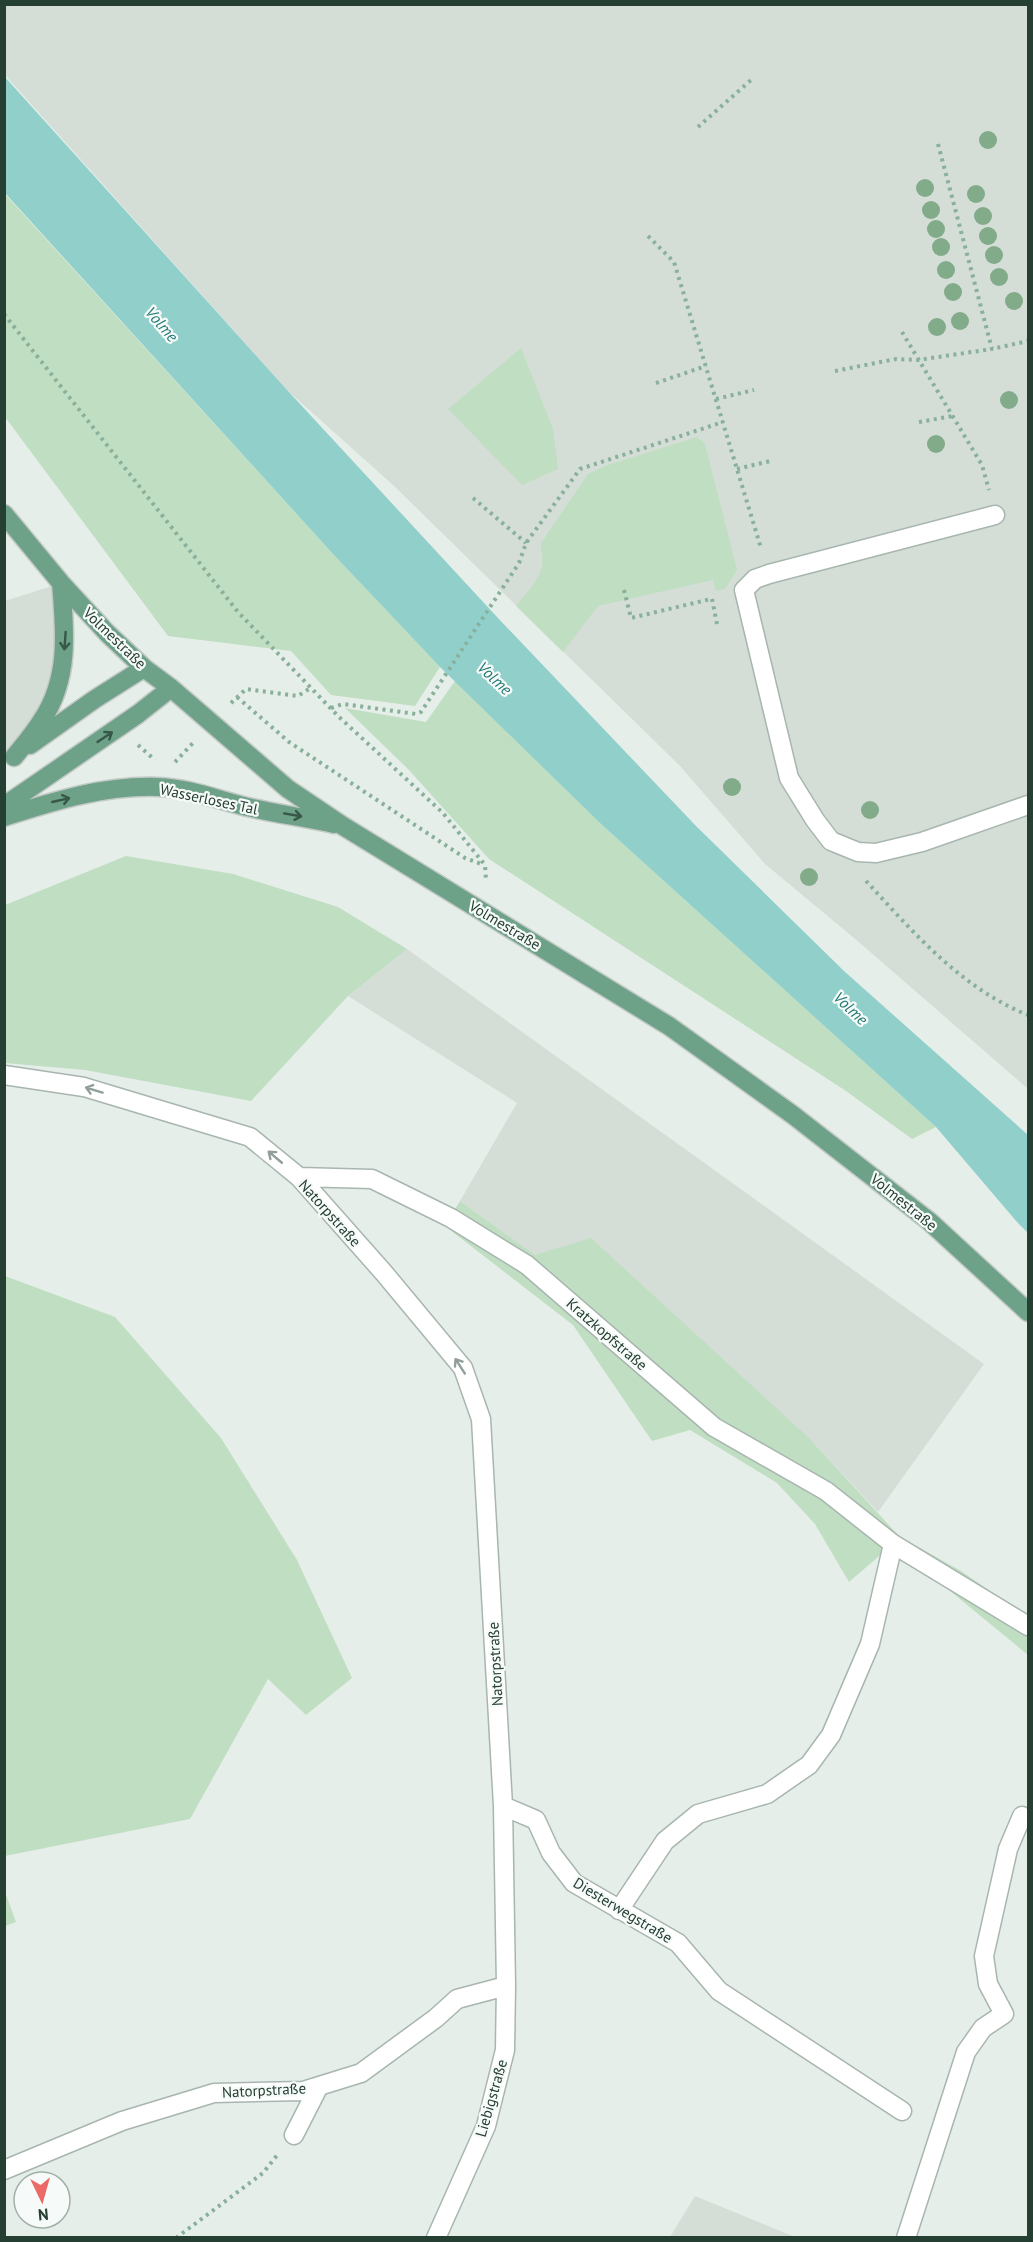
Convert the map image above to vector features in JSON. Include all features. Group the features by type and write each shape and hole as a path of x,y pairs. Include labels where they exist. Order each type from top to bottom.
{"main road":[{"name":"Volmestraße","path":"4,514 61,583 107,633 144,668 171,688 288,789 343,826 669,1026 794,1115 929,1221 1029,1312"},
{"path":"9,761 44,718 62,675 66,634 61,583"},
{"path":"9,761 95,699 144,668"},
{"path":"4,806 131,719 171,688"},
{"name":"Wasserloses Tal","path":"4,817 42,805 109,789 158,787 181,790 253,808 343,826"}],"street":[{"path":"995,515 769,574 755,579 744,590 789,778 831,841 858,852 876,853 922,842 1029,805"},
{"name":"Natorpstraße","path":"4,1075 84,1087 250,1137 299,1177 384,1273 463,1368 482,1419 503,1806 506,1986 457,1999 436,2018 361,2073 303,2091 214,2093 122,2121 4,2170"},
{"name":"Kratzkopfstraße","path":"299,1177 372,1179 451,1218 508,1253 527,1265 714,1427 826,1491 893,1544 1029,1626"},
{"path":"619,1910 665,1841 698,1815 767,1794 791,1779 808,1765 831,1735 870,1644 893,1544"},
{"name":"Diesterwegstraße","path":"503,1806 536,1820 552,1853 574,1883 678,1943 719,1991 902,2111"},
{"path":"906,2238 966,2052 983,2028 1004,2014 988,1984 984,1956 1008,1849 1022,1816"},
{"name":"Liebigstraße","path":"436,2238 486,2127 505,2050 506,1986"},
{"path":"294,2135 319,2086"}],"path":[{"path":"698,127 751,80"},
{"path":"938,144 992,349"},
{"path":"648,236 674,262 769,574"},
{"path":"4,314 238,612 338,716 443,813 485,865 465,858 337,775 289,742 237,697"},
{"path":"902,332 982,465 995,515"},
{"path":"835,370 896,359 918,360 992,349 1029,340"},
{"path":"656,383 706,366"},
{"path":"716,399 754,390"},
{"path":"919,422 953,416"},
{"path":"331,708 343,704 416,714 421,712 519,563 526,543 580,469 723,422"},
{"path":"737,469 770,461"},
{"path":"473,498 526,543"},
{"path":"624,590 631,618 711,599"},
{"path":"246,689 298,696 312,687"},
{"path":"158,787 168,770 212,723"},
{"path":"858,852 858,863 862,876 922,942 976,986 1014,1010 1029,1015"},
{"path":"176,2238 263,2173 294,2135"}],"shaded area":[{"path":"4,5 1028,5 1028,1089 765,864 680,766 393,485 288,391 5,75"},
{"path":"61,583 62,675 14,757 5,764 5,601"},
{"path":"407,949 984,1364 878,1512 810,1439 535,1255 460,1201 517,1103 348,996"},
{"path":"695,2196 795,2237 670,2237"}],"green space":[{"path":"4,193 333,554 440,667 415,706 331,695 291,651 168,636 5,417"},
{"path":"521,348 553,429 558,469 522,485 448,409"},
{"path":"697,437 705,444 737,570 725,589 716,591 713,580 598,606 563,652 516,606 540,572 541,543 588,474 605,466"},
{"path":"455,681 601,824 936,1127 912,1139 846,1091 489,859 409,770 345,708 426,722"},
{"path":"126,856 233,874 338,907 407,949 348,996 251,1101 85,1070 5,1063 5,905"},
{"path":"460,1201 535,1255 591,1238 810,1439 899,1536 961,1571 1028,1617 1028,1655 893,1544 849,1582 815,1524 777,1483 690,1430 652,1441 573,1325 445,1226"},
{"path":"5,1276 115,1317 221,1438 297,1560 352,1678 306,1715 268,1679 190,1819 5,1856"},
{"path":"4,1889 16,1922 5,1926 4,1926"}],"water":[{"name":"Volme","path":"4,76 288,391 497,617 696,826 844,971 1028,1135 1028,1233 936,1127 601,824 440,667 333,554 5,193"}]}
